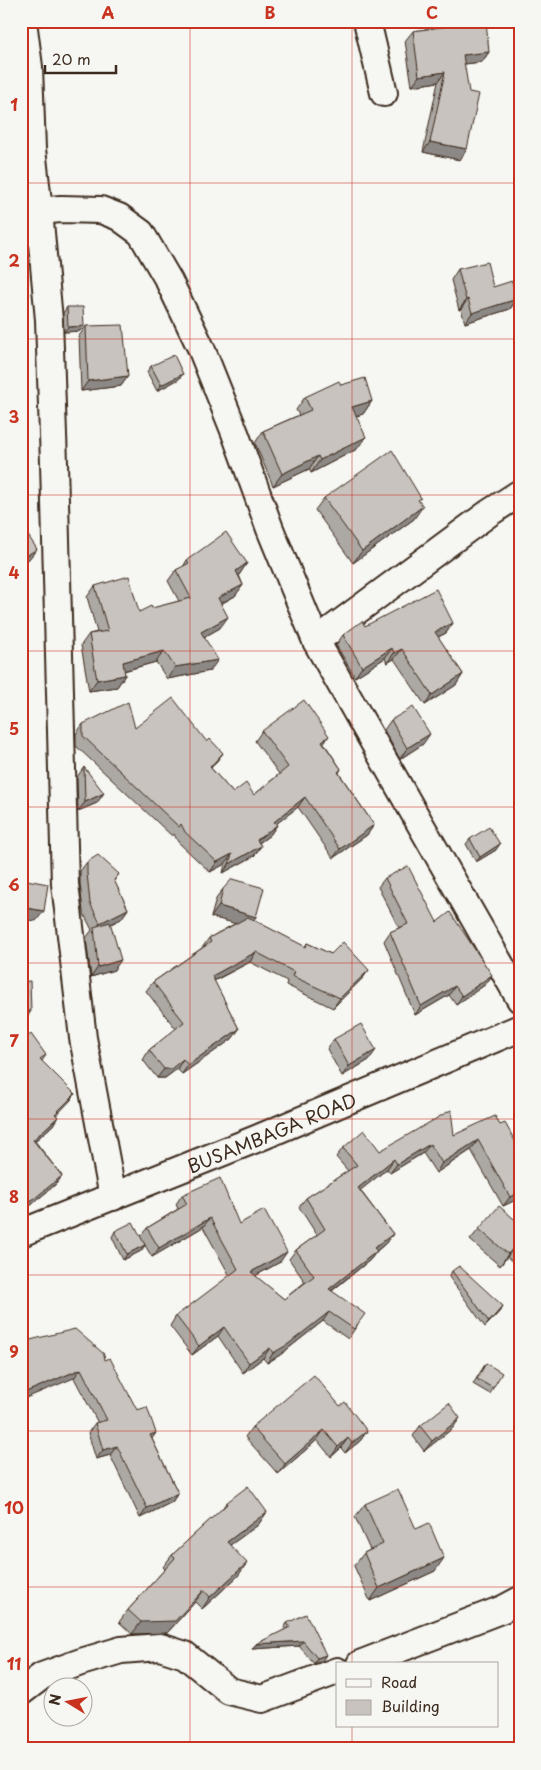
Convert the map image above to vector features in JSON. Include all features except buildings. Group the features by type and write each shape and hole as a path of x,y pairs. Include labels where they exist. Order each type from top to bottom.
{"street":[{"path":"23,21 29,67 32,149 49,320 65,884 83,1038 113,1197"},
{"path":"367,21 384,93"},
{"path":"39,211 61,209 101,210 119,216 140,233 169,281 201,348 235,432 270,530 316,641 520,999"},
{"path":"316,641 489,513 520,493"},
{"name":"BUSAMBAGA ROAD","path":"21,1233 256,1139 520,1028"},
{"path":"365,1662 503,1609 520,1600"},
{"path":"21,1692 42,1676 81,1662 121,1650 160,1647 185,1655 229,1691 262,1699 336,1671"}]}
